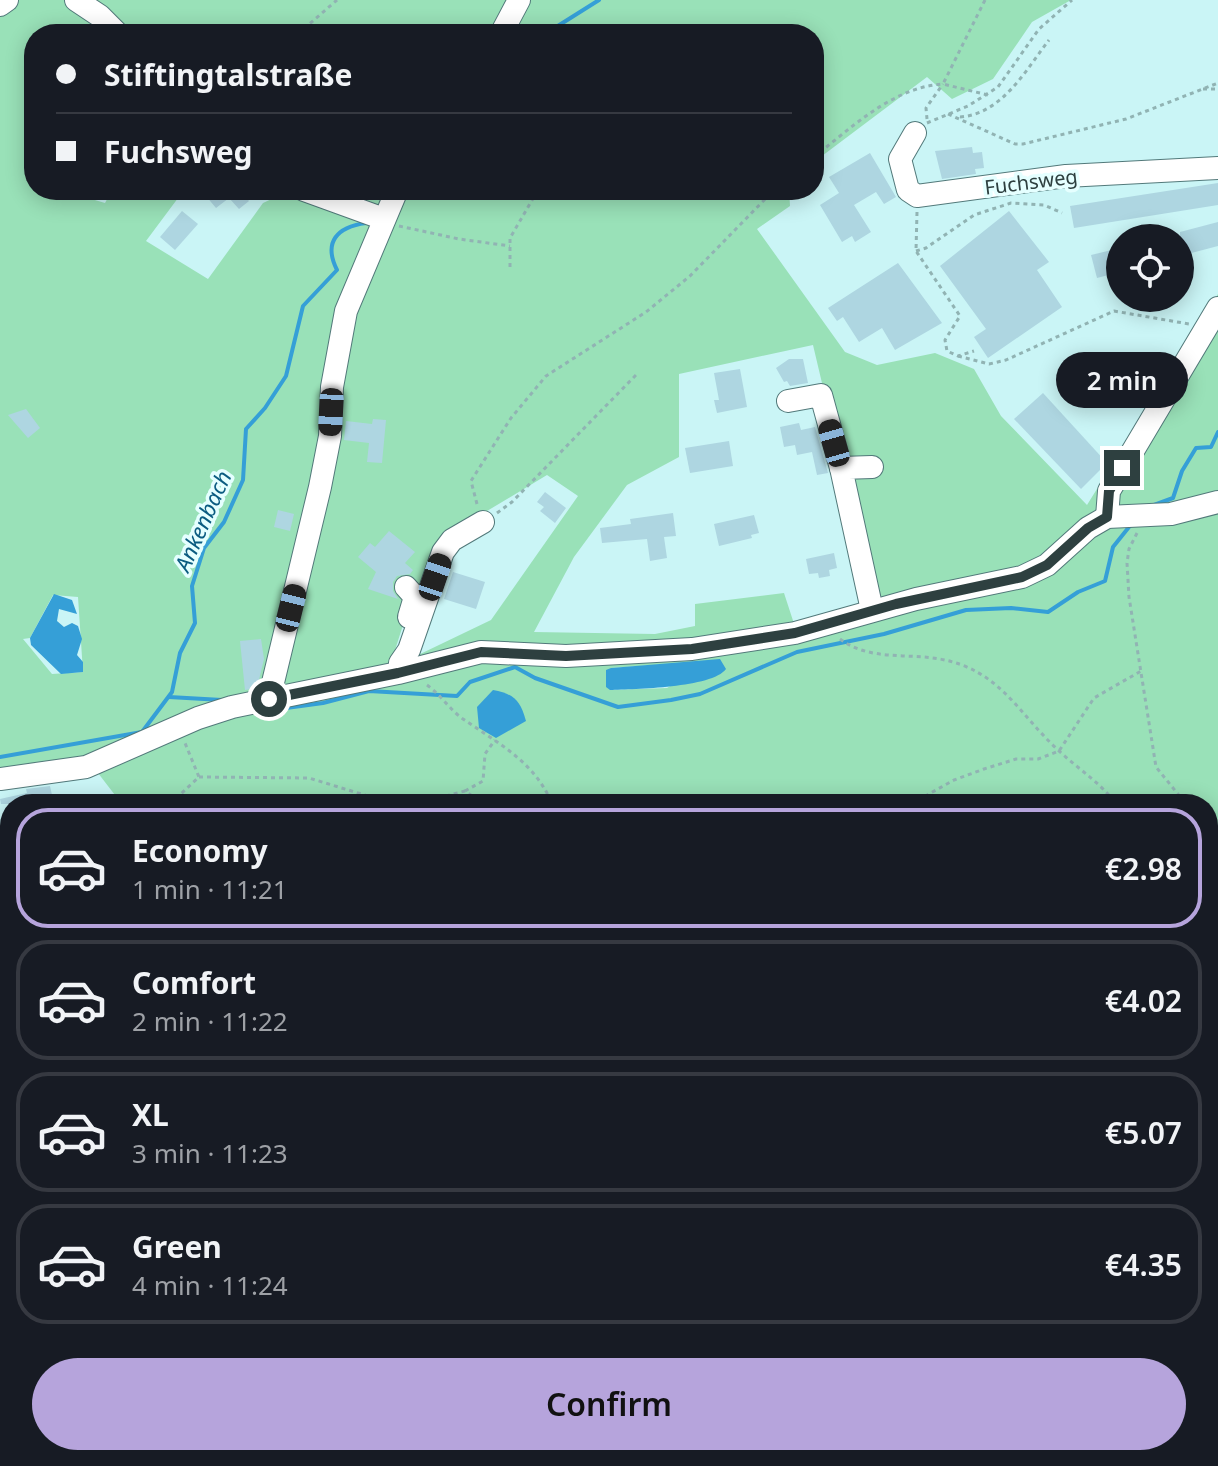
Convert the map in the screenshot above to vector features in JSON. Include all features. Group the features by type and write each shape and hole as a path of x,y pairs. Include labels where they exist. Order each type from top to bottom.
{"street":[{"path":"0,5 7,0"},
{"path":"76,0 108,24"},
{"path":"506,24 519,0"},
{"path":"917,196 908,190 900,159 922,128"},
{"name":"Fuchsweg","path":"917,196 1066,176 1218,168"},
{"path":"330,200 384,221"},
{"path":"269,699 320,487 330,436 332,387 346,311 393,200"},
{"path":"1131,516 1109,491 1218,308"},
{"path":"788,401 821,395 841,468 872,610"},
{"path":"841,468 872,467"},
{"path":"0,779 86,767 232,707 481,652 566,656 692,649 795,633 872,610 1022,577 1047,565 1088,528 1131,516 1171,514 1218,502"},
{"path":"399,668 409,650 443,552 452,540 483,522"},
{"path":"399,668 415,597 406,587"}],"path":[{"path":"309,24 337,0"},
{"path":"922,128 926,108 943,84 985,0"},
{"path":"922,128 998,87 1039,29 1072,0"},
{"path":"956,117 965,117 996,102 1013,88 1049,40"},
{"path":"948,114 1015,144 1023,144 1126,119 1218,83"},
{"path":"824,149 883,104 932,85 943,84 988,95"},
{"path":"1199,89 1218,89"},
{"path":"917,196 916,251 960,316 945,340 947,351 989,364 1006,360 1114,311 1204,328"},
{"path":"510,267 510,238 532,200"},
{"path":"636,375 512,502 483,522 471,481 511,418 546,376 646,312 690,276 764,200"},
{"path":"916,251 926,248 974,215 1011,203 1044,205 1062,213"},
{"path":"384,221 459,239 510,246"},
{"path":"958,356 974,351"},
{"path":"1131,516 1127,563 1156,767 1178,794"},
{"path":"836,636 852,648 898,657 939,659 975,669 1010,696 1059,751 1108,794"},
{"path":"929,794 984,769 1016,759 1038,759 1059,751 1094,698 1142,671"},
{"path":"437,692 461,718 517,755 545,786 548,794"},
{"path":"179,727 199,777"},
{"path":"453,794 483,781 485,754 495,740"},
{"path":"181,794 199,777 309,778 361,794"},
{"path":"465,791 469,794"}],"green space":[{"path":"0,0 1071,0 1032,22 993,79 952,99 927,77 824,154 824,24 24,24 24,200 95,200 105,203 107,200 177,200 146,241 208,279 263,203 270,200 790,200 790,206 757,229 845,352 877,365 935,353 974,369 1001,416 1087,505 1218,294 1218,794 114,794 88,760 0,772","holes":["813,345 878,620 798,636 784,593 695,604 695,626 655,634 534,632 574,557 627,485 679,457 679,374","547,475 578,496 491,620 389,669 410,603 482,514","53,595 78,597 83,672 52,674 23,639 30,638","712,661 667,688 610,690 611,668"]}],"water":[{"path":"54,594 72,600 77,614 59,609 57,621 64,627 72,623 78,626 82,639 77,655 83,662 83,672 61,674 31,645 30,638"},
{"path":"720,659 726,669 718,675 689,684 610,690 606,687 606,670 611,668"},
{"path":"493,690 515,699 526,721 496,738 479,728 477,707"}],"building":[{"path":"972,147 973,153 982,152 984,168 975,169 976,174 942,179 935,151"},
{"path":"870,153 896,197 884,204 876,192 854,205 871,232 855,242 852,236 842,242 820,205 839,193 829,177"},
{"path":"1218,183 1218,205 1074,228 1070,206"},
{"path":"209,200 226,200 216,208"},
{"path":"231,200 248,200 249,201 239,209"},
{"path":"182,211 198,224 175,250 160,237"},
{"path":"1009,211 1049,262 1037,270 1062,307 988,358 974,337 986,329 940,266"},
{"path":"1218,222 1218,246 1194,252 1194,228"},
{"path":"1106,251 1106,276 1097,278 1091,255"},
{"path":"898,263 942,323 895,350 882,328 859,342 843,317 837,321 828,308"},
{"path":"789,359 803,359 808,383 790,386 787,381 784,382 776,368"},
{"path":"740,369 747,407 717,413 714,400 719,400 714,373"},
{"path":"1043,393 1107,463 1081,489 1014,419"},
{"path":"26,409 40,428 28,438 8,415"},
{"path":"373,419 386,420 382,463 367,462 369,443 344,440 346,421 372,424"},
{"path":"799,423 801,430 815,427 828,473 817,475 812,452 797,455 795,445 784,447 780,427"},
{"path":"729,441 733,466 690,473 685,448"},
{"path":"545,492 566,508 555,523 540,511 544,507 537,502"},
{"path":"278,510 294,514 290,531 274,527"},
{"path":"673,513 676,536 664,537 667,558 650,561 647,539 602,543 600,528 631,524 630,519"},
{"path":"754,515 759,533 751,535 752,538 719,546 714,524"},
{"path":"389,531 415,552 405,563 413,570 410,574 397,576 393,582 393,591 398,599 368,589 376,572 358,557 370,543 375,547"},
{"path":"834,553 837,568 829,570 830,576 819,578 818,573 809,574 806,559"},
{"path":"453,572 485,582 476,609 444,599"},
{"path":"261,639 264,659 257,688 245,690 240,641"},
{"path":"50,786 52,794 22,794 27,793 26,789"}],"waterway":[{"name":"Ankenbach","path":"561,24 599,0"},
{"name":"Ankenbach","path":"0,757 142,732 172,692 180,653 195,623 192,586 204,548 224,522 243,480 246,429 265,408 286,376 303,306 337,270 332,251 335,238 347,228 366,223"},
{"path":"1154,505 1173,498 1182,471 1196,448 1211,447 1218,432"},
{"path":"264,711 323,703 369,691 457,696 470,682 515,667 535,678 618,707 700,694 797,652 884,634 966,610 1011,608 1048,612 1078,592 1105,581 1113,547 1133,522"},
{"path":"169,697 222,700"}],"route":[{"path":"269,699 439,664 481,652 566,656 743,643 795,633 916,599 1009,582 1047,565 1088,528 1107,517 1109,491 1122,468"}]}
